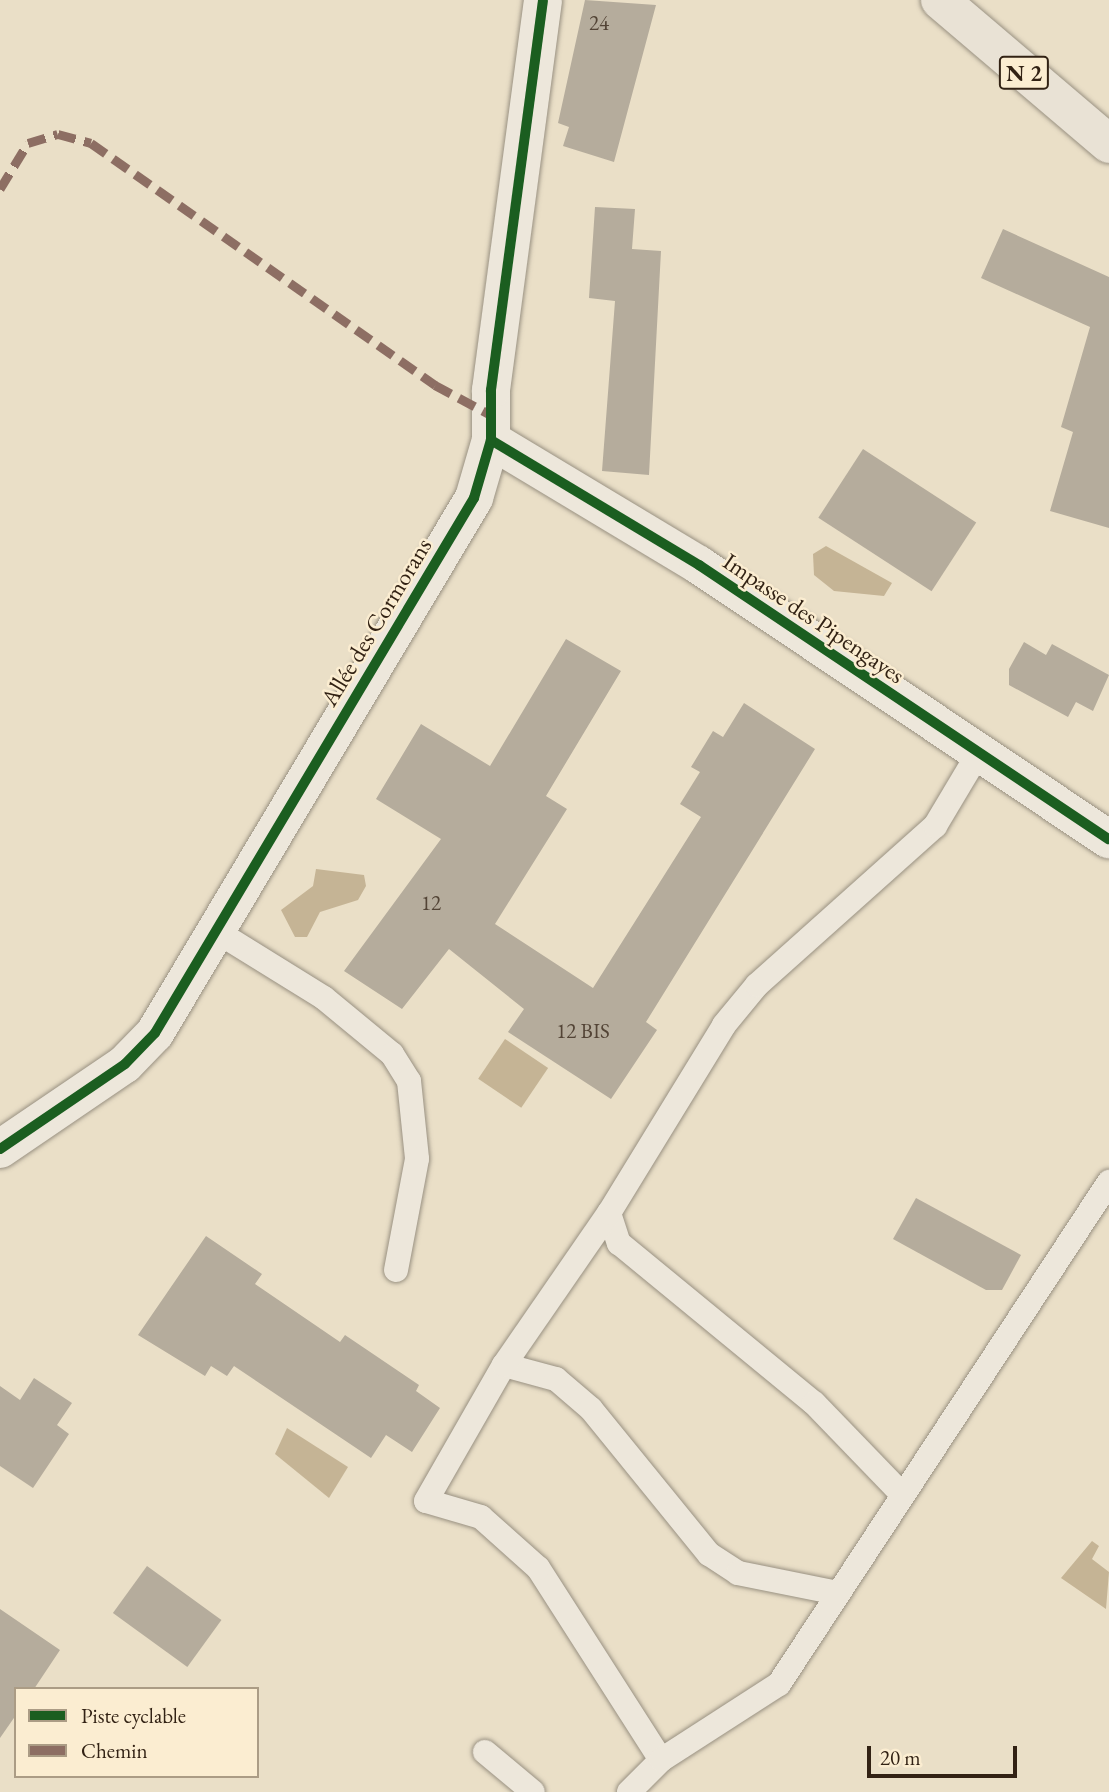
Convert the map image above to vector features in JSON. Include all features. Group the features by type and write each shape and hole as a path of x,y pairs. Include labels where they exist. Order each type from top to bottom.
{"main road":[{"name":"N 2","path":"940,0 1109,144"}],"street":[{"name":"Allée des Cormorans","path":"0,1149 125,1064 155,1033 474,498 491,440 491,390 543,0"},
{"name":"Impasse des Pipengayes","path":"491,440 699,565 978,754 1109,839"}],"lane":[{"path":"661,1760 538,1567 481,1517 426,1501 504,1365 608,1213 724,1025 757,985 935,826 978,754"},
{"path":"216,931 324,998 392,1054 409,1081 417,1159 396,1270"},
{"path":"629,1792 661,1760 779,1684 901,1493 1109,1182"},
{"path":"608,1213 619,1243 814,1403 901,1493"},
{"path":"504,1365 556,1379 591,1409 709,1555 738,1573 837,1593"},
{"path":"485,1752 533,1792"}],"shaded area":[{"path":"826,546 892,583 884,596 834,591 814,575 813,554"},
{"path":"316,869 364,875 366,886 358,900 320,912 307,937 295,937 281,910 313,886"},
{"path":"505,1039 548,1068 521,1108 478,1079"},
{"path":"287,1428 348,1467 329,1498 275,1454"},
{"path":"1092,1541 1099,1546 1092,1559 1109,1572 1106,1609 1061,1578"}],"building":[{"path":"585,0 656,5 614,162 563,146 569,127 558,123"},
{"path":"595,207 635,209 632,249 661,251 649,475 602,471 615,301 589,298"},
{"path":"1003,229 1109,277 1109,528 1050,511 1073,432 1061,427 1090,327 981,278"},
{"path":"863,449 976,523 932,591 818,518"},
{"path":"566,639 621,671 546,796 567,809 495,924 593,988 701,817 680,804 700,772 691,767 713,731 723,737 744,703 815,749 646,1022 657,1030 611,1099 508,1032 524,1009 449,949 402,1009 344,971 441,839 376,799 421,724 490,766"},
{"path":"1024,642 1046,655 1052,644 1109,675 1093,711 1076,702 1068,717 1009,685 1009,669"},
{"path":"916,1198 1021,1255 1002,1290 986,1290 893,1239"},
{"path":"206,1236 262,1274 255,1284 340,1342 345,1335 419,1385 416,1391 440,1408 412,1452 386,1435 371,1458 234,1366 227,1376 211,1366 205,1376 138,1335"},
{"path":"34,1378 72,1403 57,1425 69,1434 33,1488 0,1466 0,1386 20,1400"},
{"path":"147,1566 221,1620 187,1667 113,1613"},
{"path":"0,1609 60,1650 35,1687 14,1687 14,1718 0,1738"}],"marked path":[{"path":"0,189 28,143 58,134 91,143 435,385 489,414"}],"cycle path":[{"path":"0,1149 125,1064 155,1033 474,498 491,440 491,390 543,0"},
{"path":"491,440 699,565 1109,839"}]}
